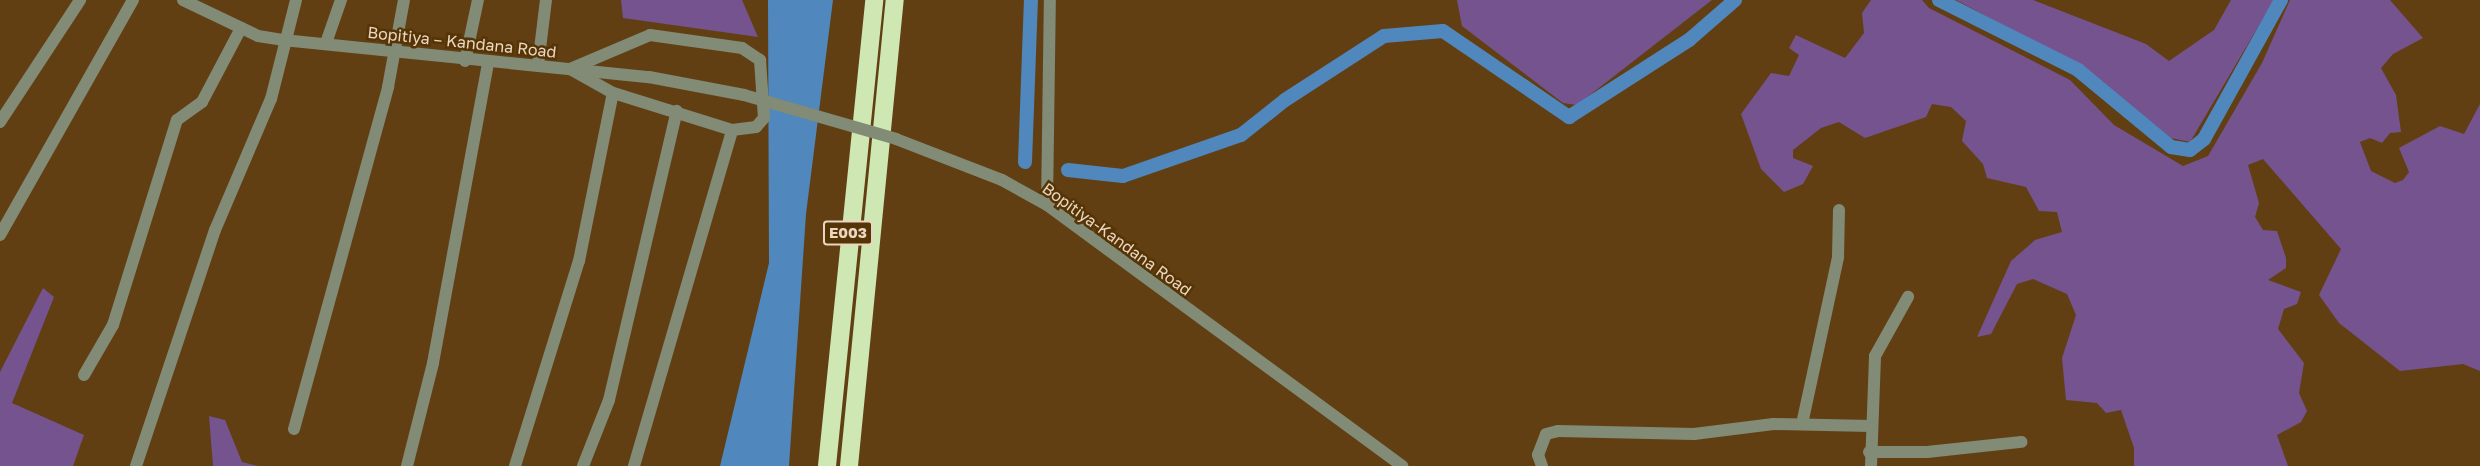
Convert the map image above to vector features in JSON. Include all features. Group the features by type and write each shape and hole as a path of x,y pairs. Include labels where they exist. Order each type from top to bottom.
{"highway":[{"name":"E003","path":"827,466 874,0"},
{"name":"E003","path":"849,466 895,0"}],"street":[{"path":"0,122 80,0"},
{"path":"0,235 133,0"},
{"name":"Bopitiya – Kandana Road","path":"183,0 198,3 242,28 283,40 326,43 488,64 538,65 649,77 744,96"},
{"path":"136,466 211,241 271,99 283,40 296,0"},
{"path":"326,43 341,0"},
{"path":"294,429 393,53 404,0"},
{"path":"465,61 478,0"},
{"path":"538,65 546,0"},
{"path":"1047,205 1050,0"},
{"path":"84,375 113,325 177,120 202,102 242,28"},
{"path":"650,34 742,48 760,60 766,89 764,118 756,127 732,130 612,93 570,69 650,34"},
{"path":"407,466 433,363 488,64"},
{"path":"515,466 579,261 612,93"},
{"name":"Bopitiya-Kandana Road","path":"744,96 896,139 1002,180 1047,205 1402,466"},
{"path":"583,466 609,400 676,111"},
{"path":"634,466 732,130"},
{"path":"1802,424 1838,257 1839,210"},
{"path":"1871,466 1869,452 1875,356 1908,297"},
{"path":"1542,466 1538,455 1546,434 1558,431 1694,434 1802,424 1871,426"},
{"path":"1869,452 1927,452 2021,442"}],"shaded area":[{"path":"621,0 742,0 758,37 623,18"},
{"path":"1457,0 1712,0 1577,105 1563,103 1462,26"},
{"path":"1871,0 1922,0 1929,8 2070,80 2114,125 2183,166 2208,156 2262,63 2290,0 2390,0 2423,38 2393,54 2381,68 2396,95 2401,132 2390,133 2382,143 2370,138 2360,142 2371,171 2395,183 2403,180 2409,172 2399,148 2440,126 2464,134 2480,104 2480,371 2463,364 2400,371 2339,323 2319,295 2341,249 2263,159 2248,165 2259,203 2255,217 2263,230 2277,231 2286,258 2286,268 2268,280 2301,292 2297,304 2284,309 2278,329 2304,363 2299,393 2307,411 2301,422 2277,435 2288,466 2134,466 2134,448 2121,410 2106,413 2097,403 2066,400 2062,358 2076,315 2067,294 2033,279 2017,284 1991,334 1977,337 2011,261 2035,240 2062,232 2057,212 2039,211 2026,187 1987,178 1983,164 1962,141 1966,121 1951,107 1932,104 1926,117 1865,138 1839,122 1821,128 1793,150 1793,158 1813,166 1803,184 1784,192 1761,169 1741,114 1771,73 1789,76 1799,55 1789,48 1796,35 1845,58 1864,33 1862,13"},
{"path":"1956,0 2033,0 2146,44 2169,61 2214,30 2231,0 2274,0 2190,142 2171,138 2087,69"},
{"path":"43,288 54,297 12,403 84,435 73,466 0,466 0,372"},
{"path":"209,416 225,420 242,462 258,466 213,466"}],"water":[{"path":"768,0 833,0 806,214 789,466 720,466 769,263"}],"waterway":[{"path":"1025,162 1031,0"},
{"path":"1068,170 1123,176 1241,135 1285,100 1384,36 1443,31 1569,117 1689,40 1735,0"},
{"path":"1939,0 2078,70 2171,147 2190,150 2204,139 2281,0"}]}
